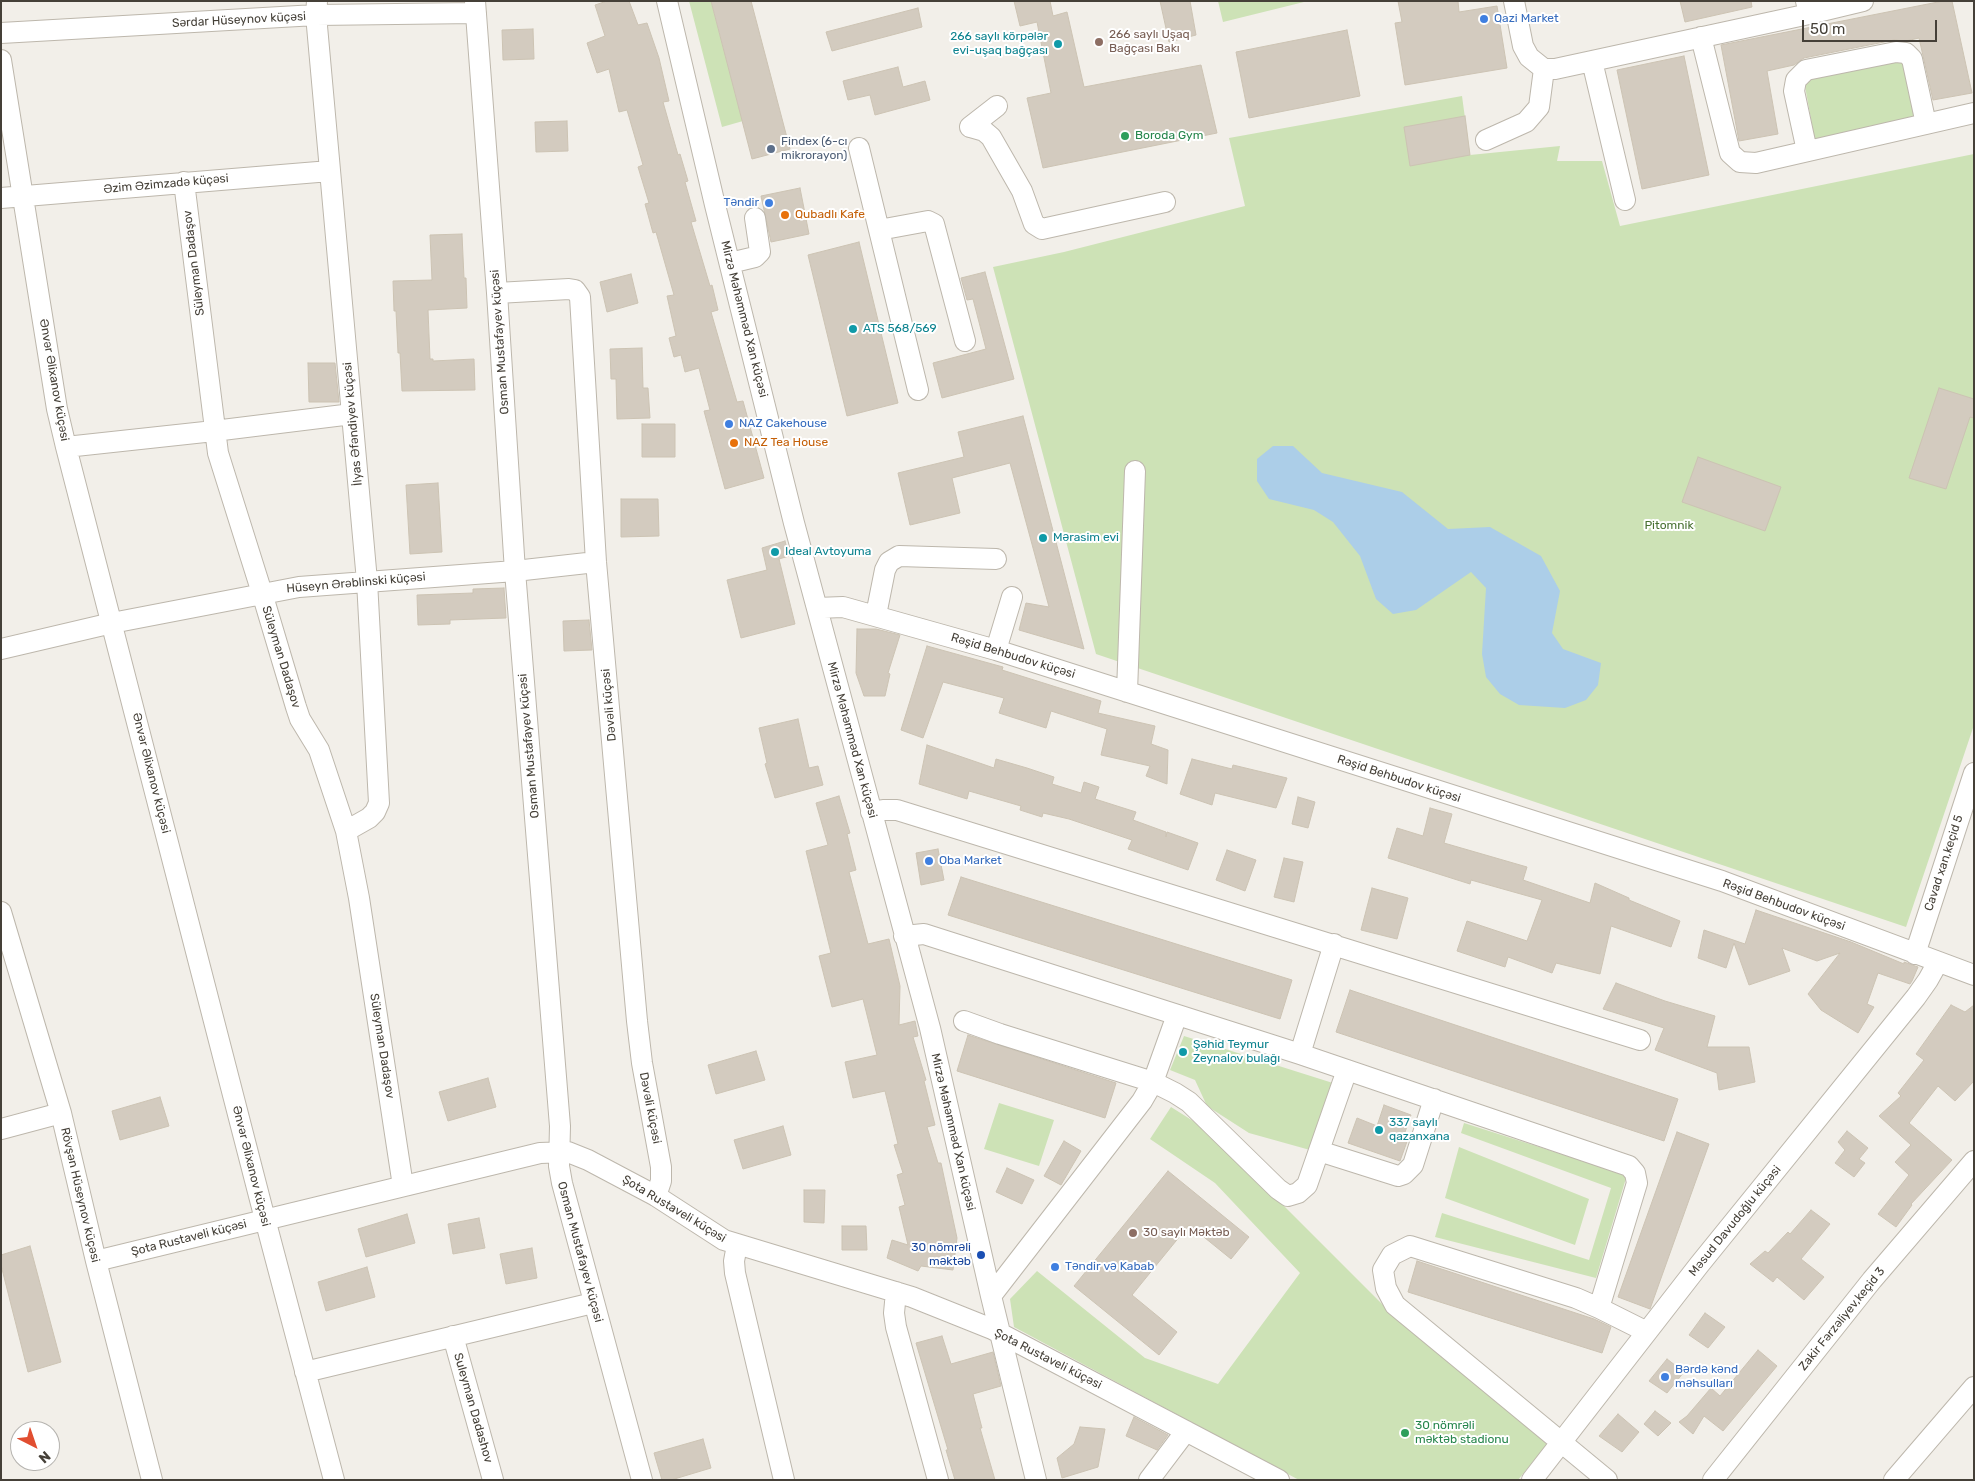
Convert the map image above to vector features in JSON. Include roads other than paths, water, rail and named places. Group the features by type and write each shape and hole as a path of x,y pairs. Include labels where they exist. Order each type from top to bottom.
{"street":[{"name":"Mirzə Məhəmməd Xan küçəsi","path":"667,1 714,205 794,523 930,1028 990,1296 1036,1480"},
{"path":"1514,1 1523,46 1529,57 1544,69 1555,69 1701,37 1807,7 1863,1"},
{"name":"Sərdar Hüseynov küçəsi","path":"1,33 316,8 476,7"},
{"name":"Osman Mustafayev küçəsi","path":"476,7 498,293 515,571 560,1126 559,1152 562,1183 642,1480"},
{"name":"İlyas Əfəndiyev küçəsi","path":"316,8 367,581 379,803 375,812 369,818 346,831"},
{"path":"1701,37 1730,153 1740,162 1756,163 1974,113"},
{"path":"1807,151 1794,91 1796,80 1806,70 1896,52 1906,52 1912,59 1926,124"},
{"name":"Ənvər Əlixanov küçəsi","path":"1,60 22,197 66,446 334,1480"},
{"path":"1592,61 1625,200"},
{"path":"1486,140 1526,122 1540,107 1544,69"},
{"path":"997,106 970,127 984,131 992,137 1022,190 1034,224 1042,229 1165,202"},
{"path":"859,148 918,390"},
{"name":"Əzim Əzimzadə küçəsi","path":"1,198 330,171"},
{"name":"Süleyman Dadaşov","path":"184,182 218,453 296,708 300,719 319,750 346,831 359,898 403,1186"},
{"path":"730,263 755,257 760,252 755,218"},
{"path":"879,230 928,221 934,224 964,341"},
{"name":"Dəvəli küçəsi","path":"498,293 569,289 575,290 580,297 596,562 637,1021 642,1064 661,1168 662,1181 656,1196"},
{"path":"66,446 214,431 352,414"},
{"path":"1127,692 1135,471"},
{"path":"876,615 885,570 889,562 899,556 996,559"},
{"name":"Hüseyn Ərəblinski küçəsi","path":"1,649 112,623 262,593 328,584 515,571 596,562"},
{"path":"996,650 1012,597"},
{"name":"Rəşid Behbudov küçəsi","path":"817,608 843,607 996,650 1722,881 1974,975"},
{"name":"Cavad xan,keçid 5","path":"1915,954 1974,773"},
{"path":"871,812 897,810 1640,1040"},
{"name":"Rövşən Hüseynov küçəsi","path":"1,912 61,1113 96,1261 152,1480"},
{"path":"904,936 924,934 1300,1054 1629,1166 1635,1174 1637,1183 1599,1308"},
{"path":"1300,1054 1334,944"},
{"name":"Məsud Davudoğlu küçəsi","path":"1532,1480 1699,1265 1916,997 1938,962"},
{"path":"990,1296 1142,1101 1153,1082 1177,1016"},
{"path":"964,1021 1153,1082 1189,1102 1278,1189 1288,1196 1298,1193 1307,1185 1347,1070"},
{"path":"1319,1151 1398,1176 1404,1174 1413,1164 1434,1099"},
{"path":"1,1129 61,1113"},
{"name":"Şota Rustaveli küçəsi","path":"96,1261 540,1153 559,1152 576,1154 656,1196 712,1232 737,1245 896,1292 1000,1333 1279,1480"},
{"name":"Zakir Fərzəliyev,keçid 3","path":"1714,1480 1872,1280 1974,1160"},
{"path":"737,1245 734,1261 735,1273 784,1480"},
{"path":"1607,1480 1395,1305 1386,1288 1383,1270 1392,1255 1410,1246 1576,1298 1647,1332"},
{"path":"896,1292 894,1313 896,1327 938,1480"},
{"path":"305,1372 593,1303"},
{"name":"Suleyman Dadashov","path":"452,1336 493,1480"},
{"path":"1894,1480 1974,1387"},
{"path":"1150,1480 1186,1431"}],"water":[{"path":"1273,446 1293,446 1322,473 1402,492 1448,529 1490,527 1541,556 1560,591 1552,633 1563,649 1601,663 1598,685 1586,700 1565,708 1519,705 1500,694 1486,677 1482,654 1486,588 1471,572 1416,610 1393,614 1376,599 1360,556 1333,522 1314,510 1269,499 1257,481 1257,459"}],"place":[{"name":"Qazi Market","path":"1484,19"},
{"name":"266 saylı Uşaq Bağçası Bakı","path":"1099,42"},
{"name":"266 saylı körpələr evi-uşaq bağçası","path":"1058,44"},
{"name":"Boroda Gym","path":"1125,136"},
{"name":"Findex (6-cı mikrorayon)","path":"771,149"},
{"name":"Təndir","path":"769,203"},
{"name":"Qubadlı Kafe","path":"785,215"},
{"name":"ATS 568/569","path":"853,329"},
{"name":"NAZ Cakehouse","path":"729,424"},
{"name":"NAZ Tea House","path":"734,443"},
{"name":"Mərasim evi","path":"1043,538"},
{"name":"Ideal Avtoyuma","path":"775,552"},
{"name":"Oba Market","path":"929,861"},
{"name":"Şəhid Teymur Zeynalov bulağı","path":"1183,1052"},
{"name":"337 saylı qazanxana","path":"1379,1130"},
{"name":"30 saylı Məktəb","path":"1133,1233"},
{"name":"30 nömrəli məktəb","path":"981,1255"},
{"name":"Təndir və Kabab","path":"1055,1267"},
{"name":"Bərdə kənd məhsulları","path":"1665,1377"},
{"name":"30 nömrəli məktəb stadionu","path":"1405,1433"}],"park label":[{"name":"Pitomnik","path":"1669,526"}]}
